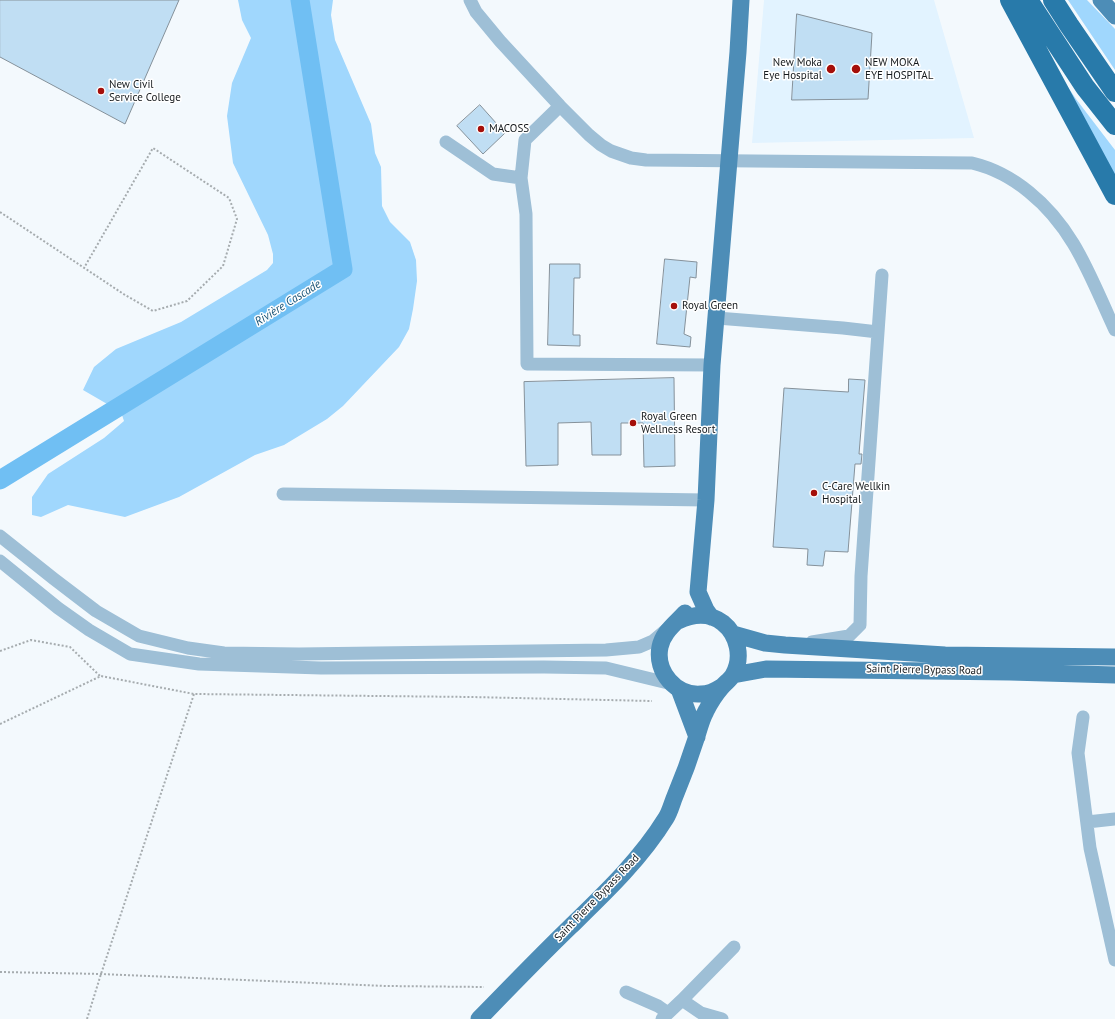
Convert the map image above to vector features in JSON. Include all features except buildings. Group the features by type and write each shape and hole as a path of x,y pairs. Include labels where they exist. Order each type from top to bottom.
{"highway":[{"path":"1010,0 1115,195"},
{"path":"1028,0 1084,86 1115,125"},
{"path":"1053,0 1068,25 1115,92"}],"main road":[{"path":"697,737 675,687 664,674 659,661 659,654 664,635 686,611 698,592 706,500 712,365 717,318 741,0"},
{"path":"1101,0 1115,16"},
{"path":"698,592 706,610 711,616"},
{"path":"675,623 688,616 694,615 711,616 720,620 733,634 737,644 738,654 737,665 733,675 721,687 711,692 700,694 689,694 675,687"},
{"name":"Saint Pierre Bypass Road","path":"733,634 766,643 785,645 945,655 1115,657"},
{"name":"Saint Pierre Bypass Road","path":"733,675 766,669 840,669 1115,675"},
{"name":"Saint Pierre Bypass Road","path":"479,1019 536,960 618,880 643,851 667,817 685,772 702,719 721,687"}],"street":[{"path":"470,0 476,12 500,41 560,106 601,145 621,155 646,160 972,163 986,166 1022,186 1038,199 1062,225 1082,259 1115,330"},
{"path":"560,106 525,140 521,178 526,214 527,364 712,365"},
{"path":"446,142 493,174 521,178"},
{"path":"785,645 849,636 860,625 860,597 882,275"},
{"path":"717,318 878,332"},
{"path":"283,494 706,500"},
{"path":"0,536 96,611 139,636 188,648 224,653 299,654 606,650 639,647 653,641 675,623"},
{"path":"0,561 58,608 89,630 130,654 199,664 321,668 606,668 675,687"},
{"path":"1083,717 1078,752 1090,848 1115,960"},
{"path":"1087,822 1115,819"},
{"path":"626,992 658,1006 665,1016 734,947"},
{"path":"682,1000 701,1013 722,1019"}],"path":[{"path":"0,212 84,268 125,295 153,311 187,300 223,266 237,219 229,198 153,148 84,268"},
{"path":"0,651 31,640 70,647 101,676 194,694 652,700"},
{"path":"0,724 101,676"},
{"path":"87,1019 194,694"},
{"path":"0,972 101,974 386,986 484,987"}],"shaded area":[{"path":"238,0 333,0 331,15 335,40 371,124 375,153 381,167 382,206 390,222 410,242 416,260 417,281 409,329 399,347 343,406 327,419 284,445 255,455 179,497 125,517 68,505 41,517 32,515 32,497 48,474 104,438 124,421 121,412 83,390 94,367 116,349 181,322 267,270 273,263 273,254 268,235 233,163 227,116 232,83 251,38 242,20"},
{"name":"NEW MOKA EYE HOSPITAL","path":"764,0 934,0 974,138 752,143"},
{"path":"1068,0 1087,0 1115,29 1115,70"},
{"path":"1055,68 1076,99 1115,150 1115,181"}],"waterway":[{"name":"Rivière Cascade","path":"0,480 343,269 300,0"}],"place":[{"name":"New Moka Eye Hospital","path":"831,69"},
{"name":"NEW MOKA EYE HOSPITAL","path":"856,69"},
{"name":"New Civil Service College","path":"101,91"},
{"name":"MACOSS","path":"481,129"},
{"name":"Royal Green","path":"674,306"},
{"name":"Royal Green Wellness Resort","path":"633,423"},
{"name":"C-Care Wellkin Hospital","path":"814,493"}]}
